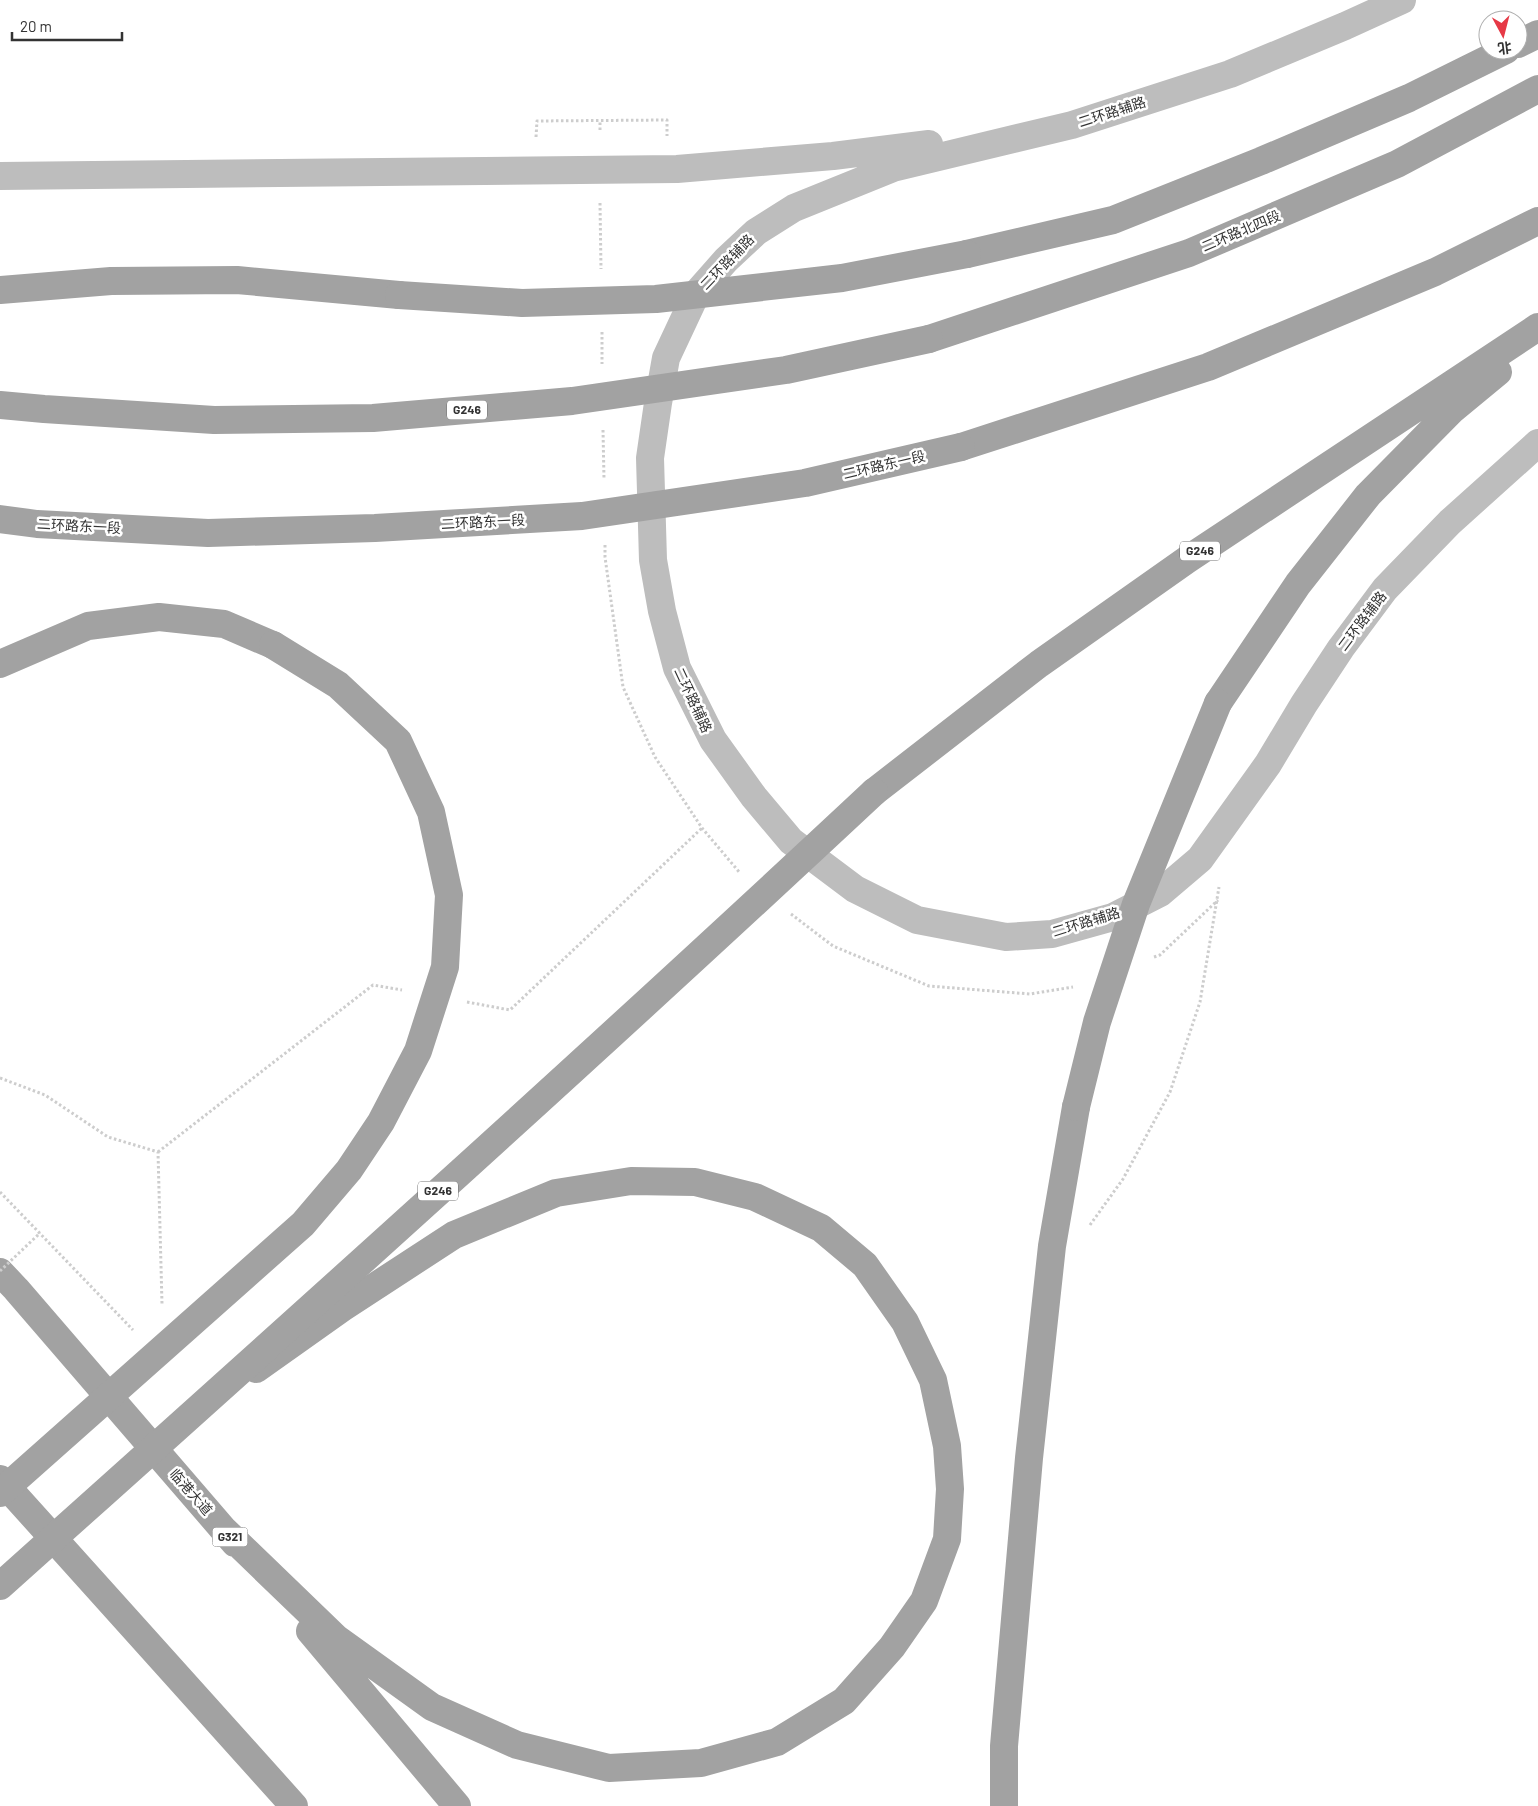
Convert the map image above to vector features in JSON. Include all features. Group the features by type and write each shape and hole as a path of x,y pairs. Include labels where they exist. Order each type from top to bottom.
{"highway":[{"path":"0,290 111,282 237,280 399,295 522,303 656,299 842,278 967,254 1113,220 1252,165 1409,98 1486,60"},
{"name":"二环路北四段","path":"0,405 44,410 214,420 373,418 572,402 786,370 929,339 1189,253 1397,164 1538,90"},
{"name":"二环路东一段","path":"0,520 38,524 208,533 375,528 582,516 805,483 961,447 1208,367 1434,272 1538,221"},
{"name":"G246","path":"0,1586 198,1410 720,936 874,792 1039,664 1180,564 1538,327"},
{"path":"1004,1806 1004,1746 1029,1458 1052,1246 1076,1107 1098,1022 1136,904 1218,703 1298,584 1368,495 1452,410 1538,340"},
{"path":"0,664 88,626 158,616 224,624 273,645 338,685 398,741 431,812 449,895 445,967 418,1051 381,1122 349,1170 303,1224 0,1493"},
{"path":"198,1410 342,1308 454,1235 556,1193 631,1181 695,1182 755,1197 821,1228 865,1265 905,1322 933,1380 947,1446 950,1490 947,1539 924,1601 892,1647 844,1701 777,1742 701,1763 608,1768 517,1745 432,1707 336,1638 224,1530"},
{"name":"临港大道","path":"4,1275 224,1530 457,1806"},
{"path":"0,1479 294,1806"}],"main road":[{"name":"二环路辅路","path":"1402,0 1230,74 1072,125 893,168 794,208 756,232 726,260 696,294 666,358 650,458 653,551 662,611 677,668 712,740 754,797 791,841 855,889 917,920 1006,937 1052,934 1113,917 1160,893 1200,859 1268,764 1341,648 1385,589 1450,522 1538,443"},
{"path":"0,176 677,169 833,156 1072,125"}],"path":[{"path":"537,121 667,120"},
{"path":"600,121 600,130"},
{"path":"600,196 601,274"},
{"path":"602,323 602,372"},
{"path":"603,421 604,479"},
{"path":"604,538 605,557 624,687 656,757 702,828 745,879"},
{"path":"1088,1227 1123,1178 1170,1092 1200,1002 1220,882"},
{"path":"1151,958 1160,955 1218,900"},
{"path":"789,912 833,946 928,986 1030,994 1077,987"},
{"path":"0,1078 45,1095 108,1136 158,1152 163,1302 158,1308"},
{"path":"0,1192 138,1335"},
{"path":"4,1275 40,1233"}]}
